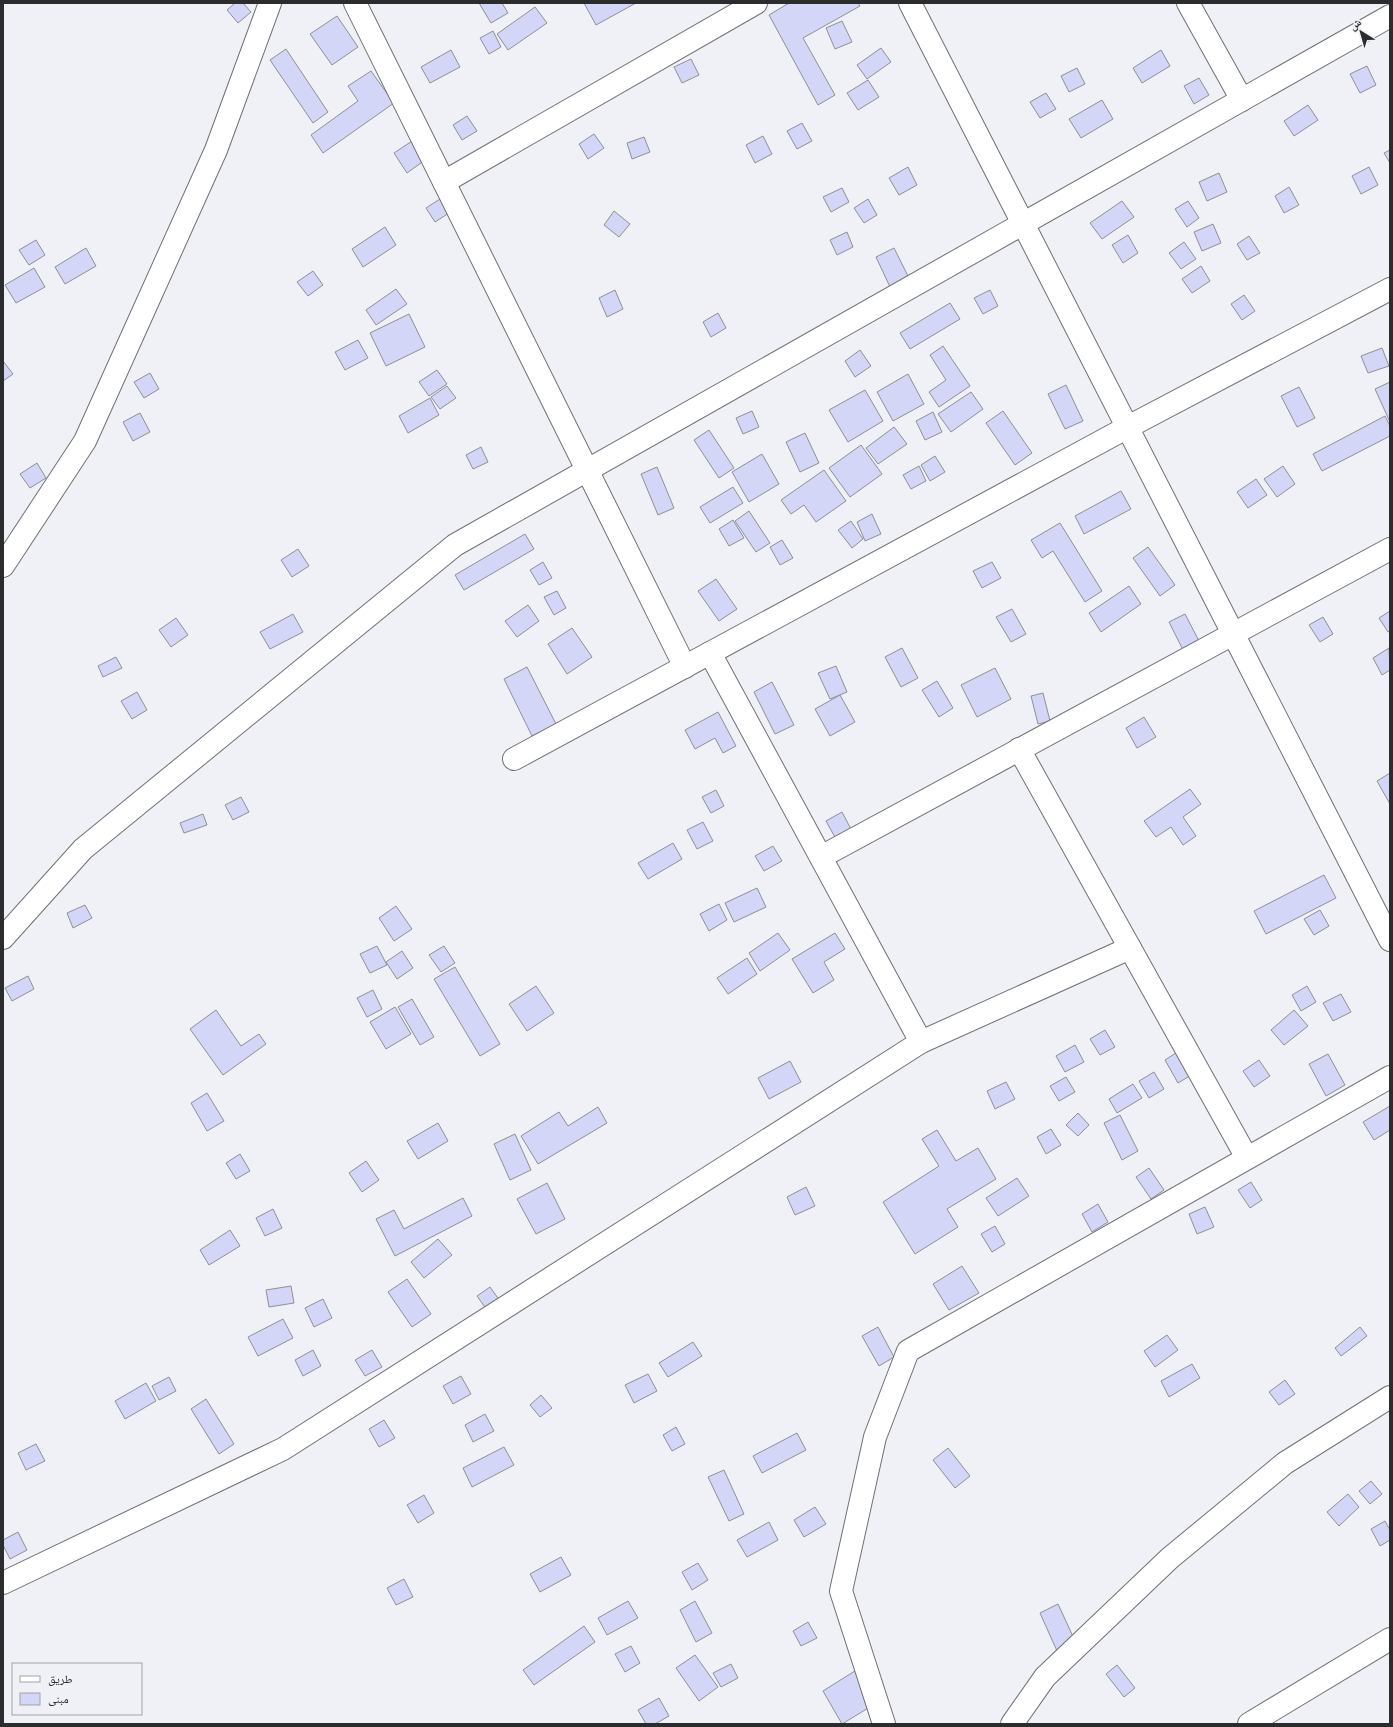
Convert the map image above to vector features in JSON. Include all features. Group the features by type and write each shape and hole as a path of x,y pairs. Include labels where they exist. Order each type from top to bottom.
{"street":[{"path":"3,566 85,441 216,150 270,3"},
{"path":"355,3 685,667"},
{"path":"444,182 756,3"},
{"path":"910,3 1390,940"},
{"path":"1188,3 1242,100"},
{"path":"3,938 82,849 455,545 1390,16"},
{"path":"514,759 1128,427 1390,289"},
{"path":"821,857 1233,633 1390,550"},
{"path":"710,653 921,1042"},
{"path":"1019,749 1247,1158"},
{"path":"3,1583 283,1448 921,1042 1130,948"},
{"path":"884,1724 841,1591 875,1437 908,1351 1390,1077"},
{"path":"1012,1724 1045,1677 1170,1558 1285,1463 1390,1397"},
{"path":"1249,1724 1390,1639"}],"building":[{"path":"235,3 243,3 251,12 238,23 227,10"},
{"path":"479,3 502,3 508,13 491,23"},
{"path":"584,3 636,3 596,25"},
{"path":"789,3 858,3 860,6 803,38 835,95 818,105 769,15"},
{"path":"535,7 547,23 508,50 497,34"},
{"path":"337,16 358,47 332,65 310,34"},
{"path":"842,21 852,42 835,49 826,28"},
{"path":"493,31 501,47 489,54 480,38"},
{"path":"881,48 891,62 867,79 857,65"},
{"path":"286,49 328,112 313,123 270,60"},
{"path":"451,50 460,67 430,83 421,67"},
{"path":"1161,50 1170,66 1142,83 1133,68"},
{"path":"691,59 699,75 682,83 674,67"},
{"path":"1367,66 1376,85 1360,93 1350,74"},
{"path":"1077,68 1085,84 1069,92 1061,76"},
{"path":"371,71 394,103 323,153 311,135 358,101 348,86"},
{"path":"1199,78 1209,95 1194,104 1184,86"},
{"path":"868,80 879,97 858,110 847,93"},
{"path":"1046,93 1056,109 1040,118 1030,102"},
{"path":"1102,100 1113,119 1081,138 1069,119"},
{"path":"1308,105 1318,120 1294,136 1284,121"},
{"path":"467,116 477,131 462,140 453,125"},
{"path":"802,123 812,141 797,149 787,131"},
{"path":"594,134 604,148 588,159 579,144"},
{"path":"763,136 772,154 755,163 746,145"},
{"path":"644,137 650,152 632,159 627,143"},
{"path":"412,141 425,160 407,173 394,153"},
{"path":"1390,150 1390,163 1384,153"},
{"path":"908,167 917,185 899,195 889,178"},
{"path":"1369,167 1378,185 1361,194 1352,176"},
{"path":"1219,173 1227,192 1207,201 1199,182"},
{"path":"1289,187 1299,205 1284,213 1275,196"},
{"path":"842,188 849,202 831,212 823,197"},
{"path":"440,199 449,213 435,222 426,208"},
{"path":"868,199 877,215 864,223 854,208"},
{"path":"1122,201 1134,217 1102,239 1090,223"},
{"path":"1188,201 1199,218 1187,227 1175,209"},
{"path":"614,211 630,224 619,237 604,225"},
{"path":"1213,224 1221,243 1202,251 1194,232"},
{"path":"385,227 396,245 363,267 352,249"},
{"path":"847,232 853,247 837,255 830,240"},
{"path":"1128,235 1138,253 1123,263 1112,245"},
{"path":"1249,236 1260,253 1247,260 1237,244"},
{"path":"36,240 45,255 29,265 19,250"},
{"path":"1184,242 1196,259 1181,269 1169,253"},
{"path":"86,248 96,266 65,284 55,267"},
{"path":"894,248 909,278 890,287 876,257"},
{"path":"1201,266 1210,281 1192,293 1182,279"},
{"path":"34,268 45,287 16,303 5,285"},
{"path":"313,271 323,285 308,296 297,282"},
{"path":"396,289 407,304 376,325 366,310"},
{"path":"615,290 623,309 607,317 599,298"},
{"path":"990,290 998,306 983,314 974,298"},
{"path":"1244,295 1255,311 1242,320 1231,304"},
{"path":"950,303 960,319 910,349 900,333"},
{"path":"718,313 726,328 711,337 703,322"},
{"path":"409,314 425,347 386,366 370,333"},
{"path":"358,340 368,358 345,370 335,352"},
{"path":"943,346 970,386 939,407 929,392 946,380 930,355"},
{"path":"1382,348 1389,366 1368,373 1361,356"},
{"path":"860,350 871,366 855,377 845,361"},
{"path":"3,361 13,374 3,381"},
{"path":"437,370 447,384 429,396 419,382"},
{"path":"150,373 159,389 144,398 134,382"},
{"path":"908,374 924,404 893,421 877,392"},
{"path":"1390,382 1390,422 1375,389"},
{"path":"1066,385 1083,421 1065,429 1048,394"},
{"path":"447,386 456,398 440,409 431,397"},
{"path":"1299,387 1315,418 1297,427 1281,396"},
{"path":"865,390 883,421 848,442 829,410"},
{"path":"971,392 983,409 951,432 938,414"},
{"path":"430,398 439,415 408,433 399,416"},
{"path":"752,411 759,427 743,434 736,418"},
{"path":"1003,411 1032,453 1015,465 986,423"},
{"path":"933,412 942,432 925,440 916,421"},
{"path":"140,413 150,432 133,441 123,422"},
{"path":"1385,416 1390,426 1390,436 1322,471 1313,454"},
{"path":"894,427 907,444 878,464 866,448"},
{"path":"709,430 734,468 719,478 694,440"},
{"path":"805,433 819,463 800,472 786,442"},
{"path":"861,445 882,474 850,497 829,468"},
{"path":"481,447 488,462 473,469 466,455"},
{"path":"762,454 779,484 749,502 732,472"},
{"path":"935,456 945,472 930,481 921,465"},
{"path":"37,463 46,478 30,488 20,474"},
{"path":"919,466 926,481 911,489 903,475"},
{"path":"1283,466 1295,484 1277,497 1264,479"},
{"path":"657,467 674,508 658,515 641,474"},
{"path":"824,470 846,501 816,522 804,505 791,514 781,500"},
{"path":"1256,479 1267,495 1248,508 1237,492"},
{"path":"733,487 743,503 710,523 700,507"},
{"path":"1121,491 1131,509 1084,534 1075,516"},
{"path":"749,511 770,543 756,552 735,521"},
{"path":"872,514 881,534 865,541 857,522"},
{"path":"733,520 744,538 729,546 719,529"},
{"path":"851,521 863,539 852,548 838,530"},
{"path":"1060,523 1102,591 1085,602 1053,551 1042,558 1031,540"},
{"path":"525,534 534,549 464,590 455,575"},
{"path":"782,540 793,558 780,565 770,547"},
{"path":"1148,547 1175,585 1160,596 1133,558"},
{"path":"298,549 309,566 292,577 281,560"},
{"path":"543,562 552,578 539,585 530,570"},
{"path":"992,562 1001,578 982,588 973,571"},
{"path":"716,579 737,609 719,621 698,591"},
{"path":"1129,586 1141,604 1101,632 1089,613"},
{"path":"557,591 566,608 554,615 544,597"},
{"path":"528,605 539,621 517,637 505,621"},
{"path":"1012,609 1026,634 1011,642 996,617"},
{"path":"1390,611 1390,631 1388,632 1379,618"},
{"path":"293,614 303,632 270,649 260,632"},
{"path":"1185,614 1199,641 1183,650 1169,622"},
{"path":"1323,617 1333,634 1320,642 1309,625"},
{"path":"176,618 188,635 171,647 159,630"},
{"path":"572,628 592,657 567,674 548,644"},
{"path":"902,648 918,678 901,687 885,657"},
{"path":"1389,648 1390,670 1382,675 1373,658"},
{"path":"116,657 122,668 103,677 98,666"},
{"path":"836,666 847,692 830,699 818,673"},
{"path":"527,667 556,724 532,736 504,679"},
{"path":"995,668 1011,699 977,717 961,685"},
{"path":"937,681 953,708 939,717 922,690"},
{"path":"772,682 794,725 775,734 754,692"},
{"path":"137,692 147,710 132,719 121,701"},
{"path":"1043,693 1050,721 1038,724 1031,696"},
{"path":"840,695 855,722 830,736 815,709"},
{"path":"718,712 736,746 723,753 715,738 695,749 685,730"},
{"path":"1144,717 1156,737 1137,748 1126,728"},
{"path":"1390,773 1390,804 1377,781"},
{"path":"1190,789 1201,804 1183,817 1196,836 1183,845 1171,827 1156,837 1144,821"},
{"path":"716,790 724,806 711,813 702,797"},
{"path":"241,797 249,812 233,820 225,805"},
{"path":"842,812 852,831 836,839 826,821"},
{"path":"203,814 207,825 184,833 180,823"},
{"path":"703,822 713,841 697,849 687,830"},
{"path":"673,843 682,859 648,879 638,863"},
{"path":"773,846 782,861 764,871 755,856"},
{"path":"1324,875 1336,898 1266,934 1254,911"},
{"path":"757,888 766,907 734,922 725,903"},
{"path":"719,904 727,920 709,931 700,914"},
{"path":"85,905 92,918 73,928 67,913"},
{"path":"396,906 412,929 394,941 379,918"},
{"path":"1320,910 1329,926 1314,935 1304,919"},
{"path":"778,933 790,950 760,971 749,953"},
{"path":"835,933 845,949 824,962 834,980 813,993 792,959"},
{"path":"377,946 387,965 370,973 360,954"},
{"path":"444,946 455,963 441,972 429,955"},
{"path":"402,951 413,968 397,979 386,962"},
{"path":"747,958 757,974 728,994 717,978"},
{"path":"455,967 500,1044 480,1056 434,979"},
{"path":"28,976 34,989 12,1001 5,988"},
{"path":"536,986 554,1013 527,1031 509,1004"},
{"path":"1307,986 1316,1002 1301,1011 1292,995"},
{"path":"373,990 382,1009 367,1017 357,998"},
{"path":"1341,994 1351,1012 1333,1021 1323,1003"},
{"path":"412,999 434,1037 420,1045 398,1007"},
{"path":"395,1007 411,1034 386,1049 370,1022"},
{"path":"216,1010 241,1046 259,1034 266,1044 223,1075 190,1029"},
{"path":"1294,1010 1308,1026 1284,1045 1271,1030"},
{"path":"1105,1030 1115,1047 1100,1055 1090,1039"},
{"path":"1075,1045 1084,1062 1065,1072 1056,1056"},
{"path":"1179,1051 1193,1074 1178,1083 1165,1060"},
{"path":"1328,1054 1345,1085 1326,1096 1309,1064"},
{"path":"1259,1060 1270,1076 1254,1087 1243,1071"},
{"path":"790,1061 801,1082 769,1099 758,1078"},
{"path":"1154,1072 1164,1089 1149,1098 1139,1081"},
{"path":"1066,1077 1075,1092 1059,1101 1050,1086"},
{"path":"1006,1082 1015,1099 995,1109 987,1091"},
{"path":"1133,1084 1142,1098 1117,1113 1109,1099"},
{"path":"207,1093 224,1121 207,1131 191,1103"},
{"path":"1390,1106 1390,1130 1374,1140 1363,1122"},
{"path":"598,1107 607,1123 538,1164 521,1136 559,1112 568,1126"},
{"path":"1078,1113 1089,1125 1078,1136 1066,1125"},
{"path":"1120,1115 1138,1151 1122,1160 1104,1123"},
{"path":"438,1123 448,1141 418,1159 407,1141"},
{"path":"1051,1129 1061,1145 1046,1154 1037,1137"},
{"path":"937,1130 956,1161 978,1148 996,1179 947,1209 958,1227 915,1254 883,1202 939,1166 922,1139"},
{"path":"515,1134 531,1170 510,1180 494,1144"},
{"path":"240,1154 250,1171 236,1179 226,1163"},
{"path":"366,1161 379,1180 362,1192 349,1173"},
{"path":"1149,1168 1164,1190 1151,1199 1136,1177"},
{"path":"1017,1178 1029,1196 998,1216 986,1198"},
{"path":"1251,1182 1262,1200 1250,1208 1238,1190"},
{"path":"547,1183 565,1219 536,1234 517,1199"},
{"path":"806,1187 815,1206 795,1215 787,1197"},
{"path":"463,1198 472,1216 395,1256 376,1219 394,1210 404,1229"},
{"path":"1098,1204 1108,1222 1092,1232 1082,1214"},
{"path":"1205,1207 1214,1227 1197,1234 1189,1214"},
{"path":"273,1209 282,1228 265,1236 256,1218"},
{"path":"995,1226 1005,1244 992,1252 981,1234"},
{"path":"230,1230 240,1246 209,1265 200,1250"},
{"path":"438,1239 452,1255 424,1278 411,1262"},
{"path":"962,1266 979,1293 949,1310 933,1284"},
{"path":"407,1279 431,1314 412,1327 388,1292"},
{"path":"291,1286 294,1303 269,1307 266,1290"},
{"path":"490,1287 500,1301 487,1310 477,1296"},
{"path":"323,1299 332,1318 314,1327 305,1308"},
{"path":"283,1319 293,1338 258,1356 248,1337"},
{"path":"878,1327 894,1357 879,1366 862,1336"},
{"path":"1360,1327 1367,1336 1341,1356 1335,1348"},
{"path":"1167,1335 1178,1350 1155,1367 1144,1351"},
{"path":"693,1342 702,1356 668,1377 659,1363"},
{"path":"313,1350 321,1366 303,1376 295,1360"},
{"path":"372,1350 382,1367 365,1376 355,1360"},
{"path":"1192,1364 1200,1378 1169,1397 1161,1381"},
{"path":"648,1374 657,1391 634,1403 625,1385"},
{"path":"461,1376 471,1394 453,1404 443,1386"},
{"path":"169,1377 176,1391 159,1400 152,1386"},
{"path":"1285,1380 1295,1394 1279,1405 1269,1392"},
{"path":"146,1383 156,1401 125,1419 115,1401"},
{"path":"541,1395 552,1408 540,1417 530,1405"},
{"path":"206,1399 234,1444 219,1454 191,1409"},
{"path":"485,1414 494,1431 473,1442 465,1425"},
{"path":"384,1420 395,1438 379,1447 369,1429"},
{"path":"676,1427 685,1444 672,1451 663,1435"},
{"path":"797,1433 806,1450 762,1473 753,1456"},
{"path":"36,1444 45,1461 26,1470 18,1453"},
{"path":"504,1447 514,1465 472,1487 463,1468"},
{"path":"948,1448 970,1476 955,1488 933,1460"},
{"path":"724,1470 744,1514 729,1521 708,1477"},
{"path":"1371,1481 1382,1494 1370,1504 1359,1491"},
{"path":"1348,1494 1359,1507 1339,1526 1327,1512"},
{"path":"424,1495 434,1513 418,1523 407,1505"},
{"path":"815,1507 826,1524 804,1537 794,1520"},
{"path":"1385,1521 1390,1530 1390,1540 1380,1546 1371,1529"},
{"path":"769,1522 778,1540 747,1557 737,1540"},
{"path":"18,1532 27,1550 10,1559 3,1545 3,1540"},
{"path":"561,1557 571,1575 540,1592 530,1574"},
{"path":"698,1563 708,1580 692,1590 682,1572"},
{"path":"404,1579 413,1597 396,1605 387,1588"},
{"path":"628,1601 638,1618 607,1635 598,1618"},
{"path":"695,1601 712,1633 696,1642 680,1610"},
{"path":"1058,1604 1076,1643 1057,1651 1040,1613"},
{"path":"808,1622 817,1638 801,1646 793,1631"},
{"path":"584,1626 595,1642 534,1685 523,1670"},
{"path":"631,1646 640,1663 625,1672 615,1654"},
{"path":"695,1655 718,1687 699,1701 676,1668"},
{"path":"731,1664 738,1678 721,1687 713,1673"},
{"path":"1117,1665 1135,1688 1124,1697 1106,1674"},
{"path":"858,1669 878,1702 842,1724 823,1691"},
{"path":"659,1698 669,1716 655,1724 646,1724 638,1710"}]}
